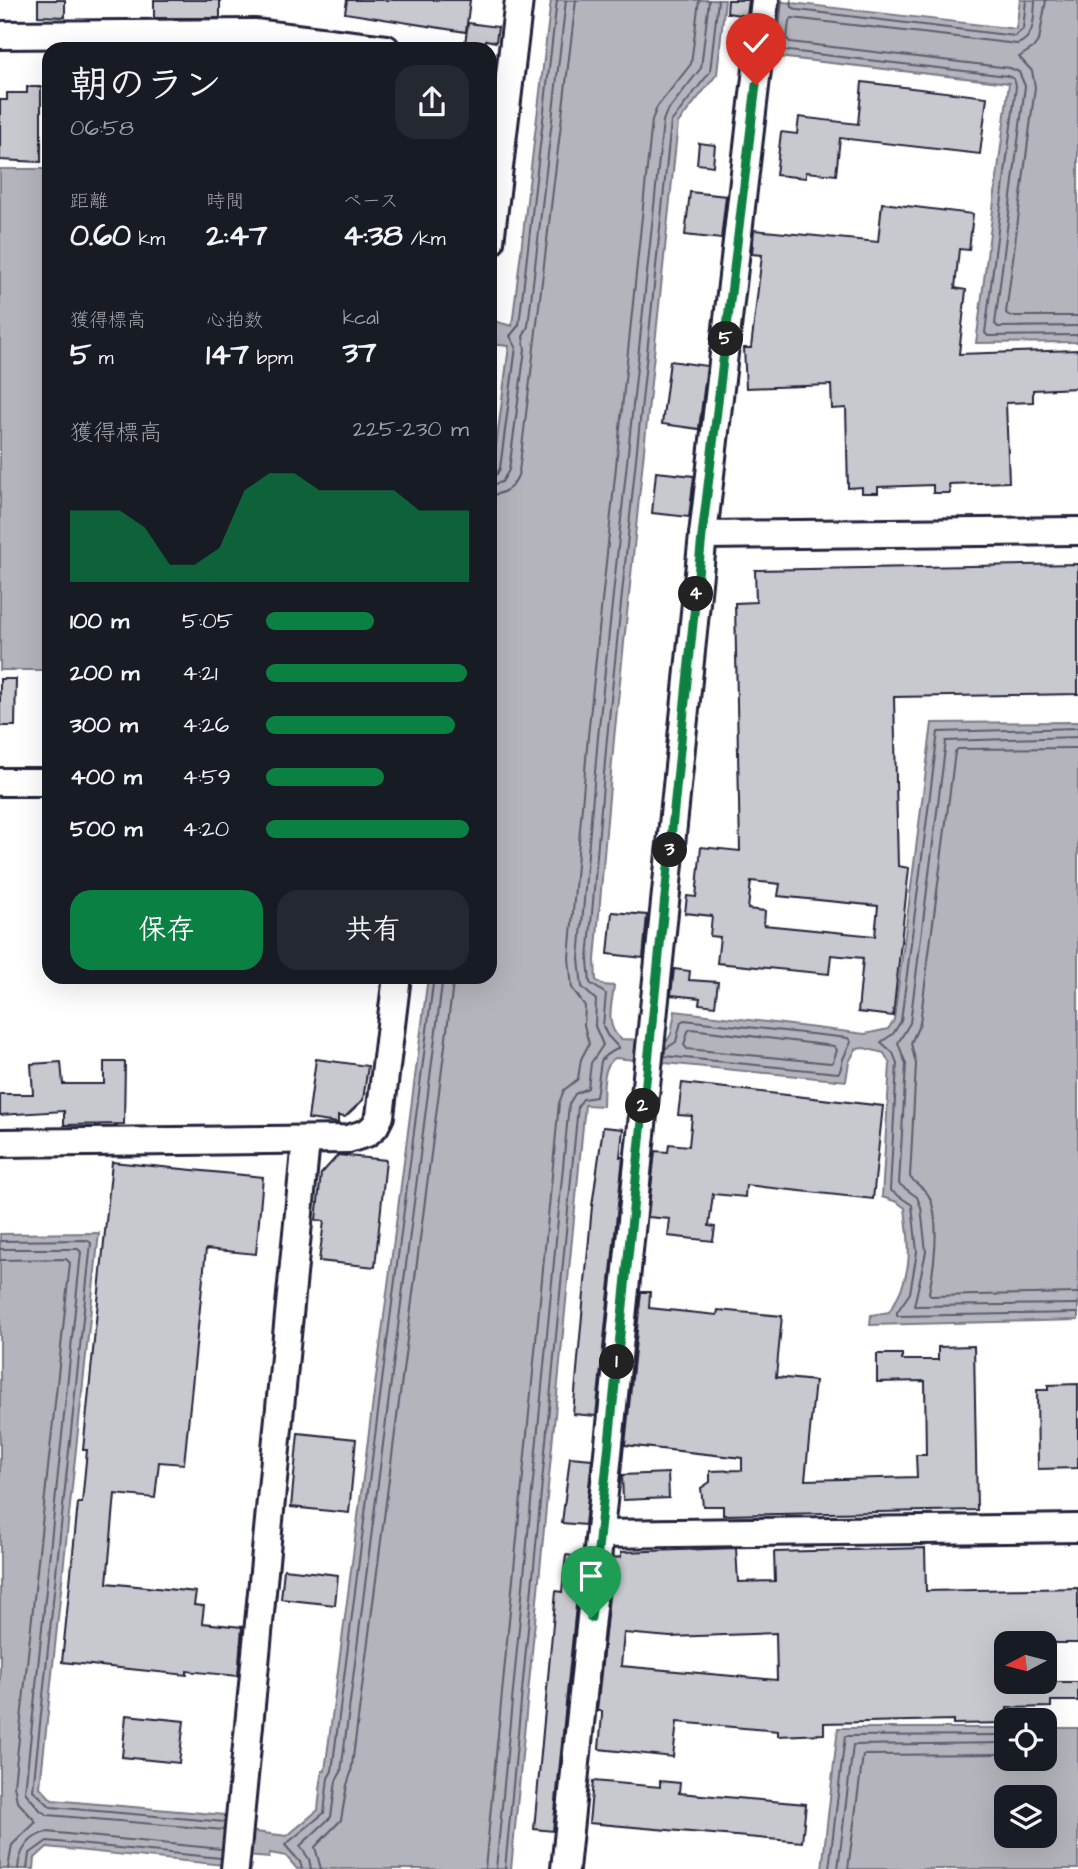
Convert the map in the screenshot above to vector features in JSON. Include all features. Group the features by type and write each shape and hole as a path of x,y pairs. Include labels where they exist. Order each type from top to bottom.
{"street":[{"path":"497,117 500,63 519,0"},
{"path":"565,1869 702,536 765,0"},
{"path":"0,35 254,33 328,42"},
{"path":"702,536 1078,531"},
{"path":"0,782 42,782"},
{"path":"0,1143 306,1141 358,1138 375,1126 380,1116 396,984"},
{"path":"235,1869 306,1141"},
{"path":"600,1534 1078,1528"}],"water":[{"path":"551,0 725,0 717,74 678,123 614,739 595,960 596,980 603,985 614,986 610,1014 612,1028 621,1039 667,1041 675,1011 865,1034 888,1029 894,1020 932,723 1078,722 1078,1320 870,1325 871,1315 889,1312 897,1298 906,1274 909,1250 905,1208 882,1197 890,1064 884,1053 864,1048 856,1049 849,1062 846,1081 615,1058 605,1073 603,1106 585,1105 511,1869 297,1869 286,1856 270,1853 269,1858 245,1856 243,1867 47,1847 35,1858 34,1869 0,1869 0,1234 99,1233 40,1787 52,1800 248,1817 248,1831 287,1836 318,1810 427,984 497,984 497,439 509,346 497,345 497,322 512,326"},
{"path":"1020,0 1078,0 1078,342 976,343 1009,83 769,56 775,1 1016,29"},
{"path":"0,169 42,169 42,670 0,670"},
{"path":"838,1728 994,1728 994,1771 1057,1771 1057,1728 1078,1728 1078,1869 822,1869"}],"building":[{"path":"38,0 65,0 65,17 38,16"},
{"path":"154,0 220,0 220,18 154,18"},
{"path":"347,0 470,0 466,32 345,13"},
{"path":"728,0 749,0 747,16 727,13"},
{"path":"468,23 498,27 496,42 465,42"},
{"path":"862,82 987,97 980,154 840,138 836,175 806,172 806,178 776,175 781,132 797,134 799,117 858,124"},
{"path":"27,87 41,87 41,162 0,160 0,100 7,100 7,93 27,93"},
{"path":"699,143 715,145 713,166 697,164"},
{"path":"690,192 726,196 721,239 685,235"},
{"path":"882,203 973,214 969,250 959,249 955,288 966,290 959,354 1078,350 1078,388 1033,390 1033,402 1006,403 1009,482 949,484 950,493 933,493 933,485 878,487 878,493 862,493 862,487 848,488 846,408 832,409 831,385 746,388 744,348 751,348 762,255 752,254 754,230 878,242"},
{"path":"670,361 707,366 699,429 662,424"},
{"path":"656,472 694,476 689,517 652,513"},
{"path":"1078,564 1078,694 894,697 898,866 909,868 893,1016 858,1012 863,958 831,955 829,974 717,963 720,937 710,936 712,916 685,913 687,896 696,897 701,847 740,851 735,603 756,602 755,570","holes":["751,881 780,884 778,896 878,906 875,936 764,925 765,911 748,909"]},
{"path":"0,679 16,679 15,726 0,726"},
{"path":"612,912 647,915 643,958 608,954"},
{"path":"674,969 690,971 689,980 718,982 715,1006 699,1004 700,998 671,995"},
{"path":"316,1059 368,1066 363,1100 345,1117 338,1116 338,1123 308,1119"},
{"path":"61,1062 63,1084 104,1084 104,1062 125,1062 124,1124 64,1125 64,1111 0,1115 0,1094 33,1094 31,1064"},
{"path":"682,1083 883,1106 873,1199 746,1185 745,1197 713,1194 709,1226 715,1227 713,1241 668,1236 670,1219 648,1217 655,1151 668,1152 669,1144 689,1146 692,1116 678,1115"},
{"path":"603,1127 623,1129 620,1157 623,1157 596,1416 573,1414 592,1206"},
{"path":"338,1155 386,1160 375,1267 319,1261 324,1221 316,1220 321,1174"},
{"path":"112,1162 263,1177 256,1254 206,1249 184,1464 159,1462 155,1498 115,1494 107,1583 196,1592 194,1605 204,1606 202,1623 242,1627 238,1676 187,1671 187,1675 62,1662 78,1503 82,1503 87,1450 83,1450"},
{"path":"641,1292 650,1292 649,1308 717,1315 718,1310 782,1316 776,1377 815,1381 805,1480 917,1477 916,1455 926,1455 925,1381 877,1382 877,1354 902,1354 902,1360 938,1360 938,1347 974,1346 977,1510 723,1515 723,1506 703,1506 701,1488 710,1482 710,1471 742,1470 742,1458 625,1445"},
{"path":"1078,1384 1078,1468 1038,1469 1037,1390 1048,1390 1048,1385"},
{"path":"298,1433 356,1439 349,1513 291,1507"},
{"path":"570,1457 592,1459 585,1525 562,1523"},
{"path":"668,1473 669,1498 623,1500 622,1475"},
{"path":"736,1548 738,1582 775,1581 774,1552 925,1548 926,1591 1078,1588 1078,1643 1057,1643 1057,1631 994,1631 994,1694 1057,1694 1057,1682 1078,1682 1078,1701 1051,1701 1051,1707 994,1708 994,1723 953,1724 953,1720 824,1723 824,1734 778,1736 778,1731 677,1722 673,1757 599,1749 602,1711 597,1711 613,1558 621,1557 621,1552","holes":["624,1633 670,1637 776,1633 777,1680 621,1666"]},
{"path":"566,1555 581,1557 553,1831 534,1829 556,1591 562,1592"},
{"path":"284,1569 338,1575 335,1605 281,1599"},
{"path":"126,1715 184,1721 179,1763 122,1757"},
{"path":"593,1781 660,1787 660,1781 680,1783 679,1793 806,1804 802,1842 589,1823"}],"route":[{"path":"591,1618 702,536 756,85"}]}
